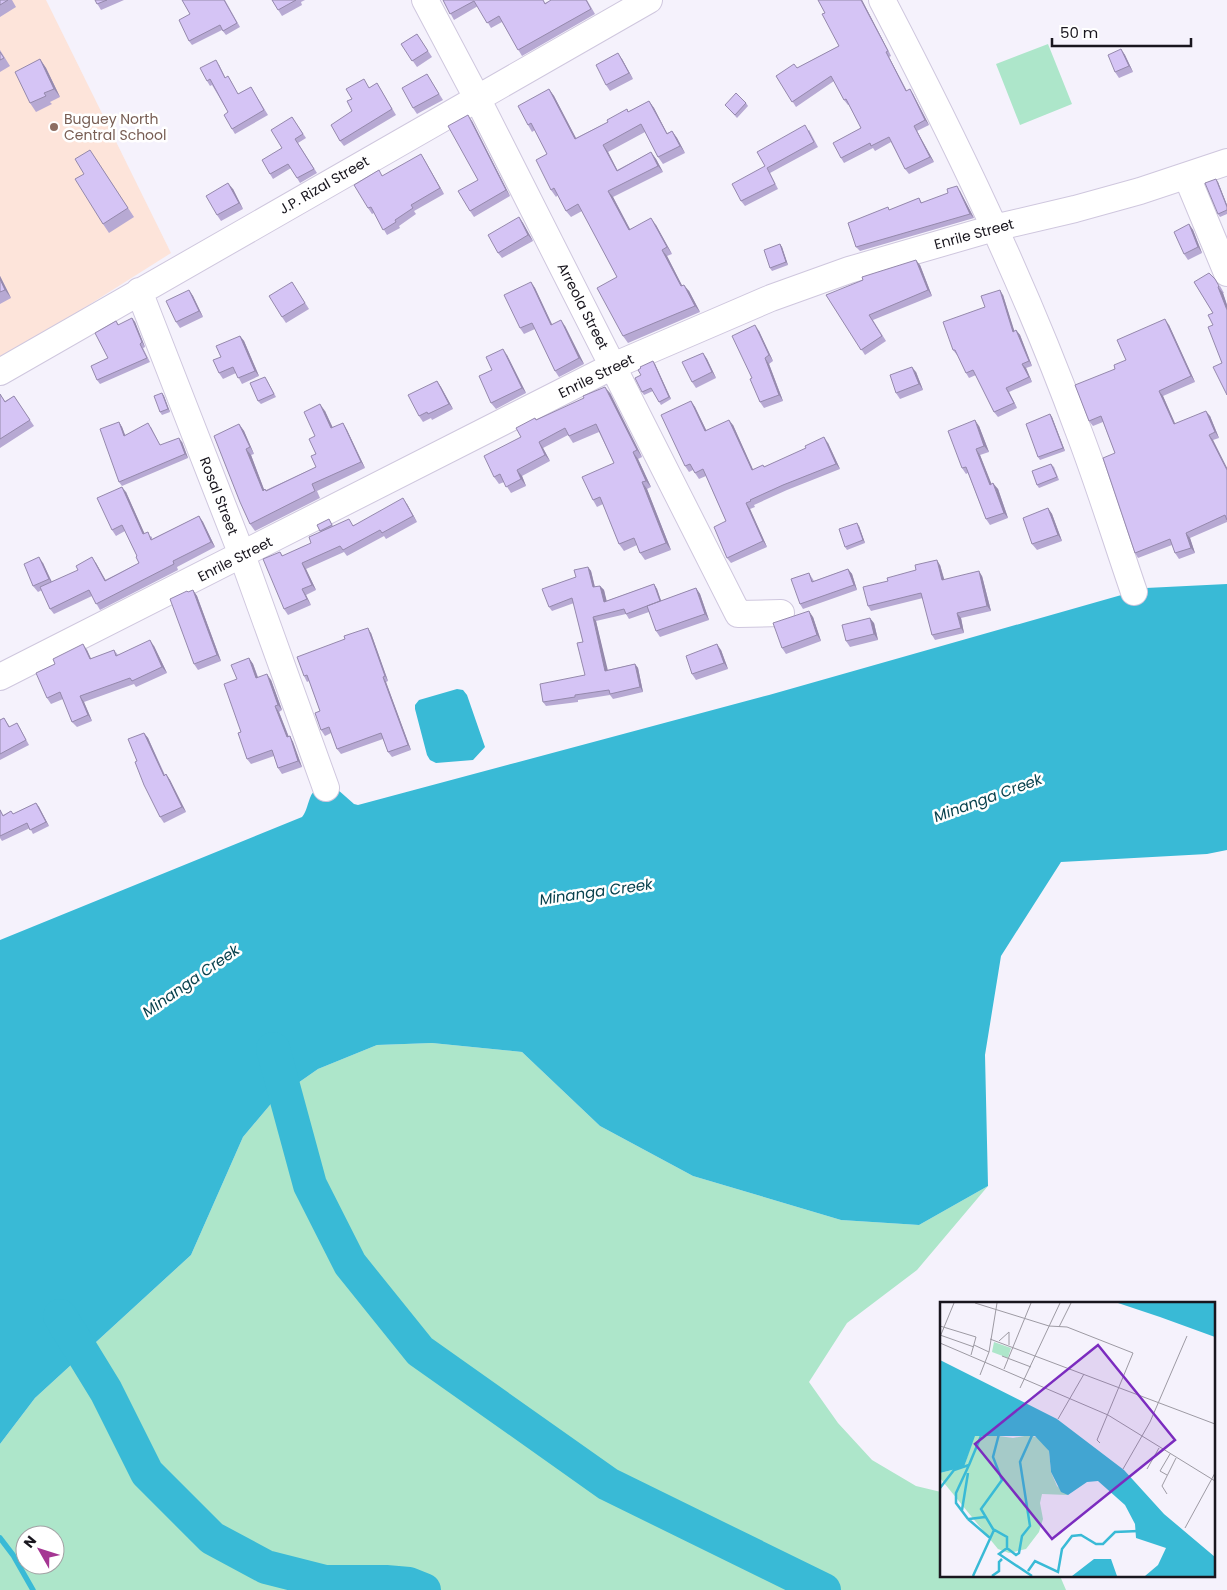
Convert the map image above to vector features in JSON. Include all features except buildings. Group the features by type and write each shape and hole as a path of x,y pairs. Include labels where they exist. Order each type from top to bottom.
{"street":[{"name":"Arreola Street","path":"425,0 477,98 738,614 781,613"},
{"name":"J.P. Rizal Street","path":"0,372 649,0"},
{"path":"882,0 927,86 1034,317 1077,426 1134,592"},
{"name":"Enrile Street","path":"0,678 613,366 771,298 849,270 994,228 1076,209 1187,177 1227,162"},
{"path":"1187,177 1227,273"},
{"name":"Rosal Street","path":"139,291 242,555 326,788"}],"shaded area":[{"name":"Buguey North Central School","path":"0,0 46,0 171,253 0,361"}],"green space":[{"path":"1048,44 1072,104 1020,125 996,64"},
{"path":"432,1043 522,1052 600,1126 693,1176 841,1220 919,1225 988,1186 917,1270 847,1323 809,1382 838,1423 872,1460 916,1486 940,1492 940,1578 1061,1578 1066,1590 0,1590 0,1444 35,1398 191,1255 243,1137 275,1099 318,1069 377,1045"}],"water":[{"name":"Minanga Creek","path":"1227,584 1227,850 1207,854 1061,862 1001,956 985,1055 988,1186 919,1225 841,1220 693,1176 600,1126 522,1052 432,1043 377,1045 318,1069 275,1099 243,1137 191,1255 35,1398 0,1444 0,940 302,817 311,795 315,791 337,789 354,804 358,805 769,695 1146,588"},
{"path":"457,689 463,690 467,695 485,747 473,760 436,763 430,760 427,755 415,705 419,700"}],"waterway":[{"path":"273,1049 310,1185 350,1264 420,1351 608,1484 824,1590"},
{"path":"60,1316 106,1391 147,1473 212,1538 266,1567 325,1582 386,1582 409,1584 424,1590"},
{"path":"0,1538 13,1555 33,1590"}],"place":[{"name":"Buguey North Central School","path":"54,127"}]}
